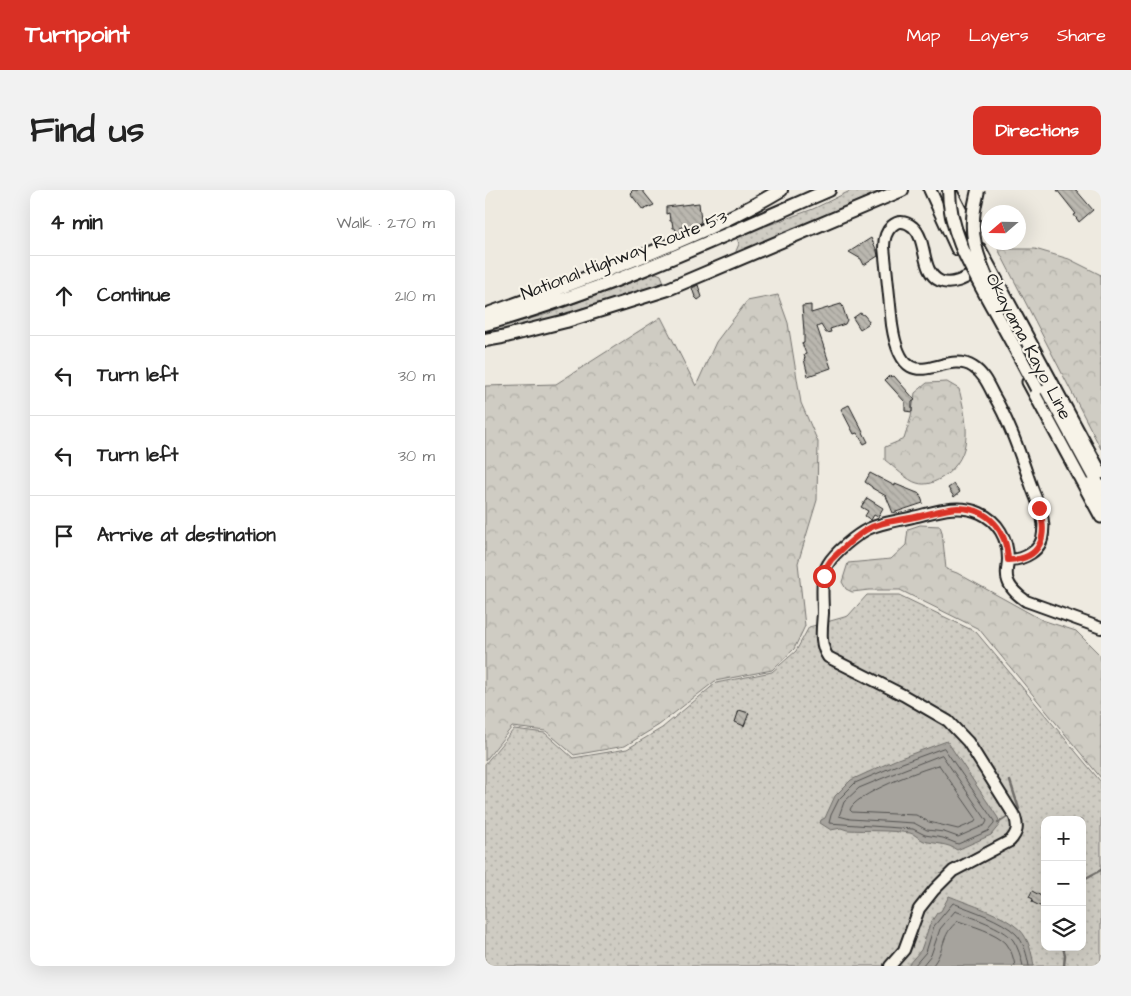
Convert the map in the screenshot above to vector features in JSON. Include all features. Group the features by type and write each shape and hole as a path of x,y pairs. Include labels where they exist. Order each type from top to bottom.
{"highway":[{"path":"485,315 655,258 701,232 753,207 781,190"},
{"name":"National Highway Route 53","path":"485,324 540,308 596,288 655,258 758,221 829,190"},
{"path":"485,340 566,321 668,289 741,260 902,190"},
{"path":"949,190 951,216 964,251 1037,389 1101,504"},
{"path":"978,190 972,223 978,256 1004,311 1101,490"}],"main road":[{"name":"Okayama Kayo Line","path":"930,190 970,275 1101,517"},
{"name":"Okayama Kayo Line","path":"949,190 1101,473"}],"street":[{"path":"989,266 957,282 940,281 931,274 919,234 912,226 904,223 891,226 887,230 884,239 892,325 901,355 911,367 921,370 957,363 972,366 983,376 1003,412 1016,441 1043,521 1043,538 1037,548 1029,555 1018,560 1008,560"},
{"path":"890,966 903,950 919,910 934,890 953,871 1010,841 1018,827 1015,817 968,742 948,721 903,695 828,657 823,649 822,638 824,576 827,566 831,560 867,529 879,524 938,510 960,508 980,513 993,521 1005,538 1008,560 1006,575 1008,582 1017,594 1026,601 1101,628"}],"green space":[{"path":"852,190 892,190 736,257 739,244 736,235 762,224 766,226 813,209"},
{"path":"1035,249 1069,259 1101,275 1101,449 999,250"},
{"path":"656,273 661,275 665,285 566,317 485,335 485,331 544,315"},
{"path":"778,295 788,323 801,403 818,442 817,500 798,563 805,626 794,649 772,670 715,681 659,725 625,746 574,755 546,731 512,727 485,761 485,386 556,384 661,317 696,386 716,342 747,301"},
{"path":"947,382 959,389 966,425 964,448 953,468 943,477 924,484 913,482 885,460 885,447 904,439 911,417 915,393 927,383"},
{"path":"920,525 940,526 946,569 957,573 1042,620 1076,631 1101,656 1101,778 979,629 900,590 852,592 846,589 842,582 848,563 891,559 906,545 908,529"},
{"path":"867,595 899,595 976,632 1101,782 1101,966 485,966 485,764 514,729 545,733 573,758 627,749 662,728 716,683 772,672 796,651 809,627 848,616"}],"water":[{"path":"947,741 998,818 1000,824 991,835 957,850 945,845 924,841 910,833 847,830 841,828 831,830 820,823 825,818 835,796 851,780 895,760"},
{"path":"949,896 977,906 1013,924 1020,930 1028,942 1034,966 907,966 921,950 930,924 937,913 941,911"}],"building":[{"path":"633,190 642,190 654,205 643,210 630,193"},
{"path":"1057,190 1076,190 1093,210 1079,222 1074,215 1076,214"},
{"path":"699,203 700,223 694,226 681,227 682,231 677,233 675,228 673,228 672,221 670,221 669,213 666,214 666,207"},
{"path":"871,238 878,256 864,265 861,259 849,252"},
{"path":"698,285 702,297 698,300 692,288"},
{"path":"841,304 847,320 845,324 830,329 831,332 826,333 821,325 817,327 831,368 808,376 804,359 806,354 802,343 804,343 804,332 802,306 811,305 811,313"},
{"path":"860,313 869,321 868,324 860,329 853,318"},
{"path":"890,375 894,376 915,400 912,402 912,412 905,411 905,402 885,380"},
{"path":"849,405 868,442 864,444 857,433 854,434 841,409"},
{"path":"870,473 895,486 895,484 920,494 923,503 893,513 886,496 865,482"},
{"path":"954,484 960,492 954,497 948,488"},
{"path":"867,498 883,508 878,517 874,515 871,520 865,516 868,511 861,507"},
{"path":"739,710 749,713 744,726 735,722"},
{"path":"1032,891 1041,896 1041,906 1032,902 1033,899 1029,897"}],"waterway":[{"path":"1010,781 1019,809 1017,810"},
{"path":"998,823 1010,815"},
{"path":"1086,878 1101,870"},
{"path":"1064,951 1064,966"}],"route":[{"path":"824,576 831,560 867,529 879,524 913,518 938,510 960,508 980,513 993,521 1005,538 1008,560 1018,560 1029,555 1037,548 1043,538 1043,521 1039,508"}]}
